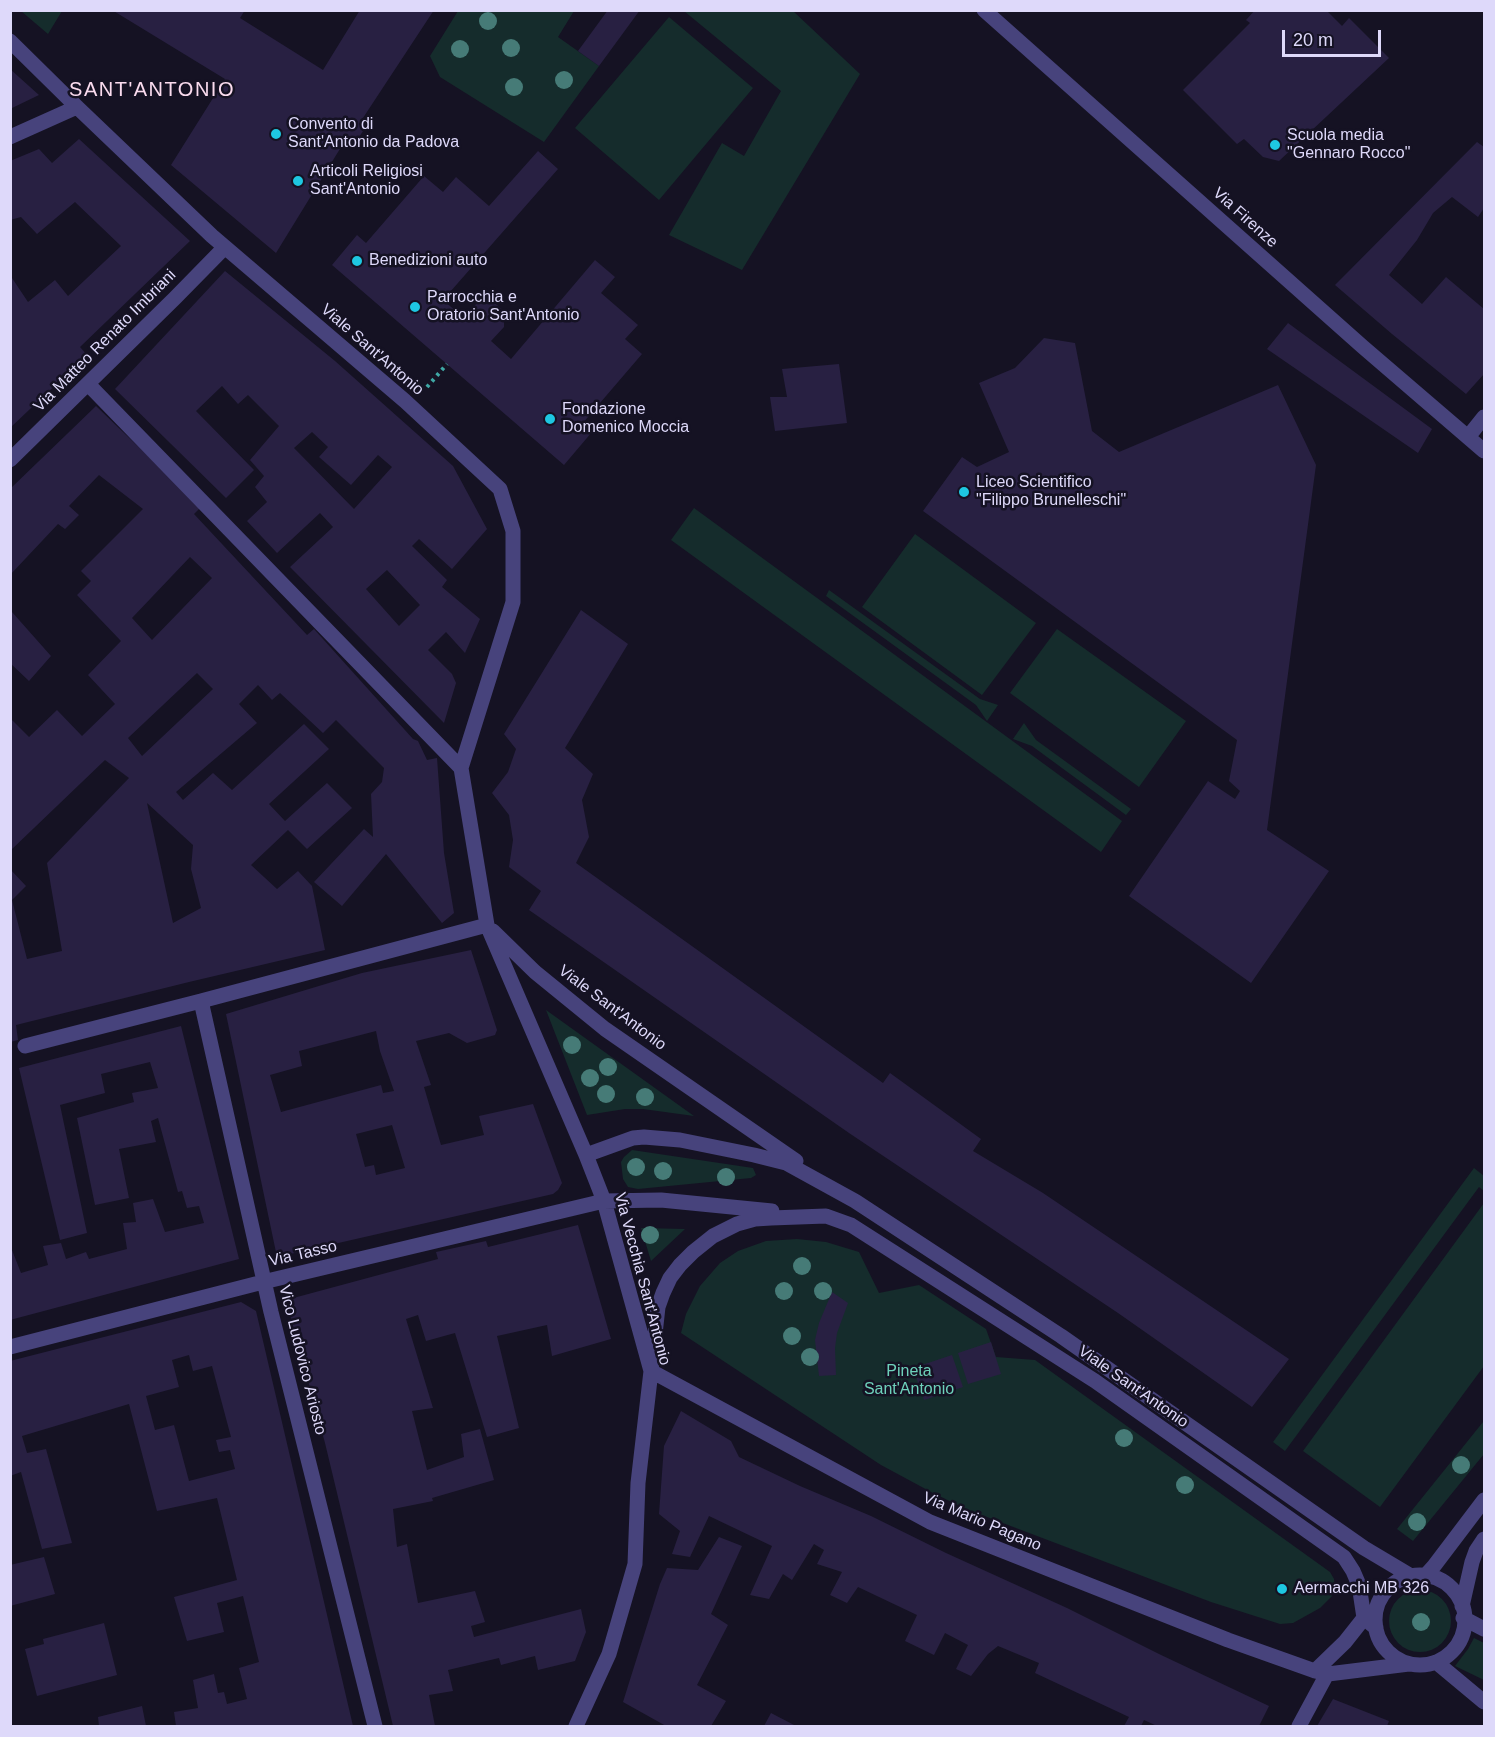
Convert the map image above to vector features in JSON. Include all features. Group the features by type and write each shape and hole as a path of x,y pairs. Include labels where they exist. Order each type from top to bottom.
{"street":[{"name":"Via Firenze","path":"984,10 1363,347 1485,451"},
{"name":"Viale Sant'Antonio","path":"10,41 225,247 405,401 500,489 513,531 513,602 461,768 487,925 535,972 605,1029 855,1201 1061,1336 1364,1548 1418,1576"},
{"path":"10,137 77,107"},
{"name":"Via Matteo Renato Imbriani","path":"10,460 225,247"},
{"path":"88,384 461,768"},
{"path":"1468,437 1485,417"},
{"path":"25,1046 487,925"},
{"name":"Via Vecchia Sant'Antonio","path":"487,925 604,1202 651,1371 638,1483 634,1564 609,1654 582,1724"},
{"name":"Vico Ludovico Ariosto","path":"201,1001 264,1282 375,1726"},
{"name":"Viale Sant'Antonio","path":"586,1155 633,1138 680,1140 786,1163 855,1201"},
{"name":"Viale Sant'Antonio","path":"604,1202 661,1200 826,1216 851,1225 1095,1381 1344,1557 1359,1585 1364,1618"},
{"name":"Via Tasso","path":"10,1347 264,1282 604,1202"},
{"name":"Viale Sant'Antonio","path":"651,1371 658,1307 670,1278 693,1252 713,1236 737,1224 755,1219 826,1216"},
{"name":"Via Mario Pagano","path":"651,1371 930,1522 1228,1640 1321,1672 1408,1664 1425,1665 1436,1662"},
{"path":"1408,1664 1389,1653 1380,1641 1375,1614 1380,1601 1388,1589 1398,1581 1418,1576 1434,1566 1485,1500"},
{"path":"1485,1539 1476,1551 1472,1562 1463,1612 1464,1627 1458,1645 1452,1652 1436,1662 1485,1702"},
{"path":"1418,1576 1437,1579 1448,1585 1456,1594 1463,1612 1485,1629"},
{"path":"1299,1726 1321,1672 1364,1618 1376,1628"}],"path":[{"path":"427,387 447,364"}],"green space":[{"path":"21,11 62,11 48,34"},
{"path":"458,11 574,11 558,37 599,66 544,142 440,77 430,56"},
{"path":"684,11 793,11 860,74 742,270 669,235 722,143 744,156 781,91"},
{"path":"669,17 753,88 659,200 575,128"},
{"path":"694,508 1122,821 1101,852 671,540"},
{"path":"915,534 1036,623 982,695 862,607"},
{"path":"829,590 980,699 998,705 987,721 976,705 826,596"},
{"path":"1057,629 1186,721 1139,787 1010,693"},
{"path":"1024,723 1036,740 1131,809 1126,815 1032,746 1013,739"},
{"path":"546,1010 694,1116 643,1109 625,1109 587,1115"},
{"path":"632,1150 753,1168 756,1175 751,1178 638,1189 628,1187 623,1179 621,1162"},
{"path":"1474,1168 1484,1176 1484,1191 1479,1187 1285,1451 1273,1442"},
{"path":"1484,1203 1484,1366 1380,1507 1303,1451"},
{"path":"641,1228 685,1229 651,1261"},
{"name":"Pineta Sant'Antonio","path":"797,1239 826,1242 859,1252 879,1293 919,1285 986,1329 996,1357 1035,1360 1330,1572 1335,1587 1332,1596 1320,1608 1293,1623 1280,1624 1211,1602 966,1509 881,1465 681,1333 686,1314 700,1286 720,1263 738,1251 766,1241"},
{"path":"1483,1422 1484,1454 1413,1541 1397,1529"},
{"path":"1420,1590 1442,1599 1451,1621 1442,1643 1420,1652 1398,1643 1389,1621 1398,1599"},
{"path":"1474,1638 1484,1643 1484,1680 1455,1666"}],"building":[{"name":"Convento di Sant'Antonio da Padova","path":"112,10 245,10 240,18 323,70 360,10 434,10 359,124 365,128 354,145 346,139 276,253 171,165 225,79"},
{"path":"608,10 640,10 599,66 578,51"},
{"path":"1255,10 1326,10 1342,26 1349,18 1389,58 1279,161 1263,157 1244,139 1237,144 1183,90 1250,23 1246,20"},
{"path":"10,69 39,95 10,109"},
{"path":"79,139 190,241 80,347 87,355 10,428 10,275 28,302 55,280 68,296 121,246 75,202 37,234 21,217 10,220 10,161 39,149 52,163"},
{"path":"1477,142 1484,147 1484,208 1478,217 1452,197 1433,213 1417,240 1389,275 1422,304 1446,277 1484,309 1484,374 1466,394 1335,285"},
{"name":"Parrocchia e Oratorio Sant'Antonio","path":"538,151 558,169 443,300 464,318 477,303 491,300 504,311 504,327 491,341 511,359 595,260 615,277 601,293 638,325 625,339 642,354 582,424 592,432 564,465 332,265 357,235 366,243 424,176 443,192 456,177 489,206"},
{"path":"225,271 335,361 453,466 487,529 452,569 419,539 412,546 447,580 442,587 480,619 465,653 446,632 428,650 452,674 456,683 444,723 290,567 333,527 320,513 277,553 247,521 267,502 255,487 264,476 250,460 279,426 248,395 238,404 222,386 196,411 254,470 226,498 115,389","holes":["312,432 328,447 319,457 351,485 378,455 392,467 354,509 294,448","387,570 420,605 399,626 366,589"]},
{"path":"1288,323 1432,429 1418,453 1267,349"},
{"path":"1044,338 1075,343 1092,431 1119,452 1278,385 1316,465 1267,830 1329,871 1251,983 1129,896 1208,781 1235,799 1240,791 1229,781 1237,740 923,511 962,457 977,467 1009,452 979,383 1015,368"},
{"path":"839,364 847,423 775,431 770,397 787,397 782,369"},
{"path":"96,406 201,507 194,514 307,635 314,629 413,739 418,741 427,760 437,758 444,853 454,913 442,923 386,854 342,906 314,882 364,829 373,837 371,794 382,782 384,768 336,720 323,733 280,693 272,700 258,685 239,704 257,723 176,792 183,800 213,773 232,790 304,724 329,749 269,804 285,821 327,783 352,808 307,849 288,830 251,865 277,889 298,871 312,886 325,950 16,1025 18,1040 10,1042 10,869 26,886 12,900 27,959 62,951 47,863 129,778 105,760 10,851 10,718 29,737 57,710 82,736 115,704 88,675 121,641 77,595 91,581 81,571 143,509 99,475 69,506 79,515 65,529 58,524 10,575 10,489","holes":["190,557 212,578 152,640 132,618","197,673 213,689 142,756 128,738","147,803 193,845 191,869 201,908 173,923"]},
{"path":"581,610 628,644 565,748 593,774 582,800 589,837 576,863 883,1083 890,1073 981,1139 973,1151 1043,1193 1289,1359 1252,1407 1118,1313 849,1133 529,910 541,891 509,867 513,840 509,815 492,793 508,772 516,749 504,734"},
{"path":"12,612 51,656 29,681 10,663 10,615"},
{"path":"471,950 497,1030 495,1035 467,1043 449,1033 416,1041 431,1085 424,1087 441,1145 484,1135 479,1116 533,1104 562,1183 553,1194 277,1257 226,1014 362,973","holes":["376,1031 380,1051 394,1091 383,1093 381,1085 281,1112 270,1075 302,1066 299,1051","392,1125 405,1168 376,1175 374,1165 365,1167 356,1134"]},
{"path":"181,1026 239,1259 10,1320 10,1245 21,1273 48,1265 43,1246 61,1243 66,1259 86,1252 89,1259 127,1249 123,1223 136,1222 133,1203 153,1199 165,1232 204,1223 199,1206 187,1208 182,1191 178,1192 158,1118 151,1121 156,1142 119,1149 129,1198 95,1205 77,1118 134,1102 132,1093 158,1088 150,1062 101,1074 105,1093 60,1105 87,1233 60,1240 19,1068"},
{"path":"578,1225 611,1339 552,1356 547,1325 497,1336 519,1428 487,1437 455,1333 426,1341 418,1315 406,1319 433,1408 412,1411 427,1470 464,1457 461,1434 480,1429 494,1480 432,1498 433,1501 393,1509 397,1547 407,1544 418,1603 475,1591 485,1622 471,1626 474,1637 581,1609 586,1632 575,1661 538,1670 535,1656 501,1665 499,1658 448,1670 453,1691 429,1695 435,1726 393,1726 325,1443 286,1300 438,1259 436,1252 486,1241 488,1247"},
{"path":"832,1292 848,1303 837,1333 836,1375 819,1376 815,1340 819,1323"},
{"path":"241,1302 256,1311 353,1726 176,1726 174,1712 198,1708 193,1680 214,1674 218,1693 224,1692 227,1704 247,1699 239,1668 259,1662 243,1596 217,1603 224,1632 187,1641 174,1597 237,1580 217,1498 157,1511 129,1404 22,1436 27,1453 46,1449 72,1543 42,1549 21,1472 10,1476 10,1361","holes":["189,1355 193,1371 212,1366 231,1437 216,1440 219,1452 230,1450 235,1469 189,1481 174,1425 155,1430 146,1396 179,1387 172,1360"]},
{"path":"991,1342 1001,1374 968,1384 958,1353"},
{"path":"952,1355 963,1387 924,1400 913,1368"},
{"path":"681,1411 731,1441 739,1457 1067,1608 1269,1706 1259,1726 1157,1726 1144,1720 1141,1726 1124,1726 1129,1717 1035,1673 1039,1663 998,1646 988,1654 971,1676 956,1669 968,1645 945,1633 934,1655 905,1641 917,1615 858,1587 847,1603 830,1595 842,1572 817,1564 824,1550 814,1544 792,1580 783,1574 769,1599 750,1595 772,1546 709,1516 690,1557 672,1554 680,1531 659,1514 664,1446"},
{"path":"719,1537 742,1546 711,1614 728,1625 697,1685 726,1701 711,1726 666,1726 623,1702 667,1568 698,1570"},
{"path":"44,1557 55,1594 10,1606 10,1565"},
{"path":"104,1623 117,1675 37,1696 25,1649 44,1644 43,1639"},
{"path":"1333,1699 1389,1721 1387,1726 1317,1726"},
{"path":"142,1706 146,1726 99,1726 98,1717"},
{"path":"771,1713 796,1726 764,1726"}],"place":[{"name":"Convento di Sant'Antonio da Padova","path":"276,134"},
{"name":"Scuola media \"Gennaro Rocco\"","path":"1275,145"},
{"name":"Articoli Religiosi Sant'Antonio","path":"298,181"},
{"name":"Benedizioni auto","path":"357,261"},
{"name":"Parrocchia e Oratorio Sant'Antonio","path":"415,307"},
{"name":"Fondazione Domenico Moccia","path":"550,419"},
{"name":"Liceo Scientifico \"Filippo Brunelleschi\"","path":"964,492"},
{"name":"Aermacchi MB 326","path":"1282,1589"}],"district":[{"name":"SANT'ANTONIO","path":"152,90"}]}
